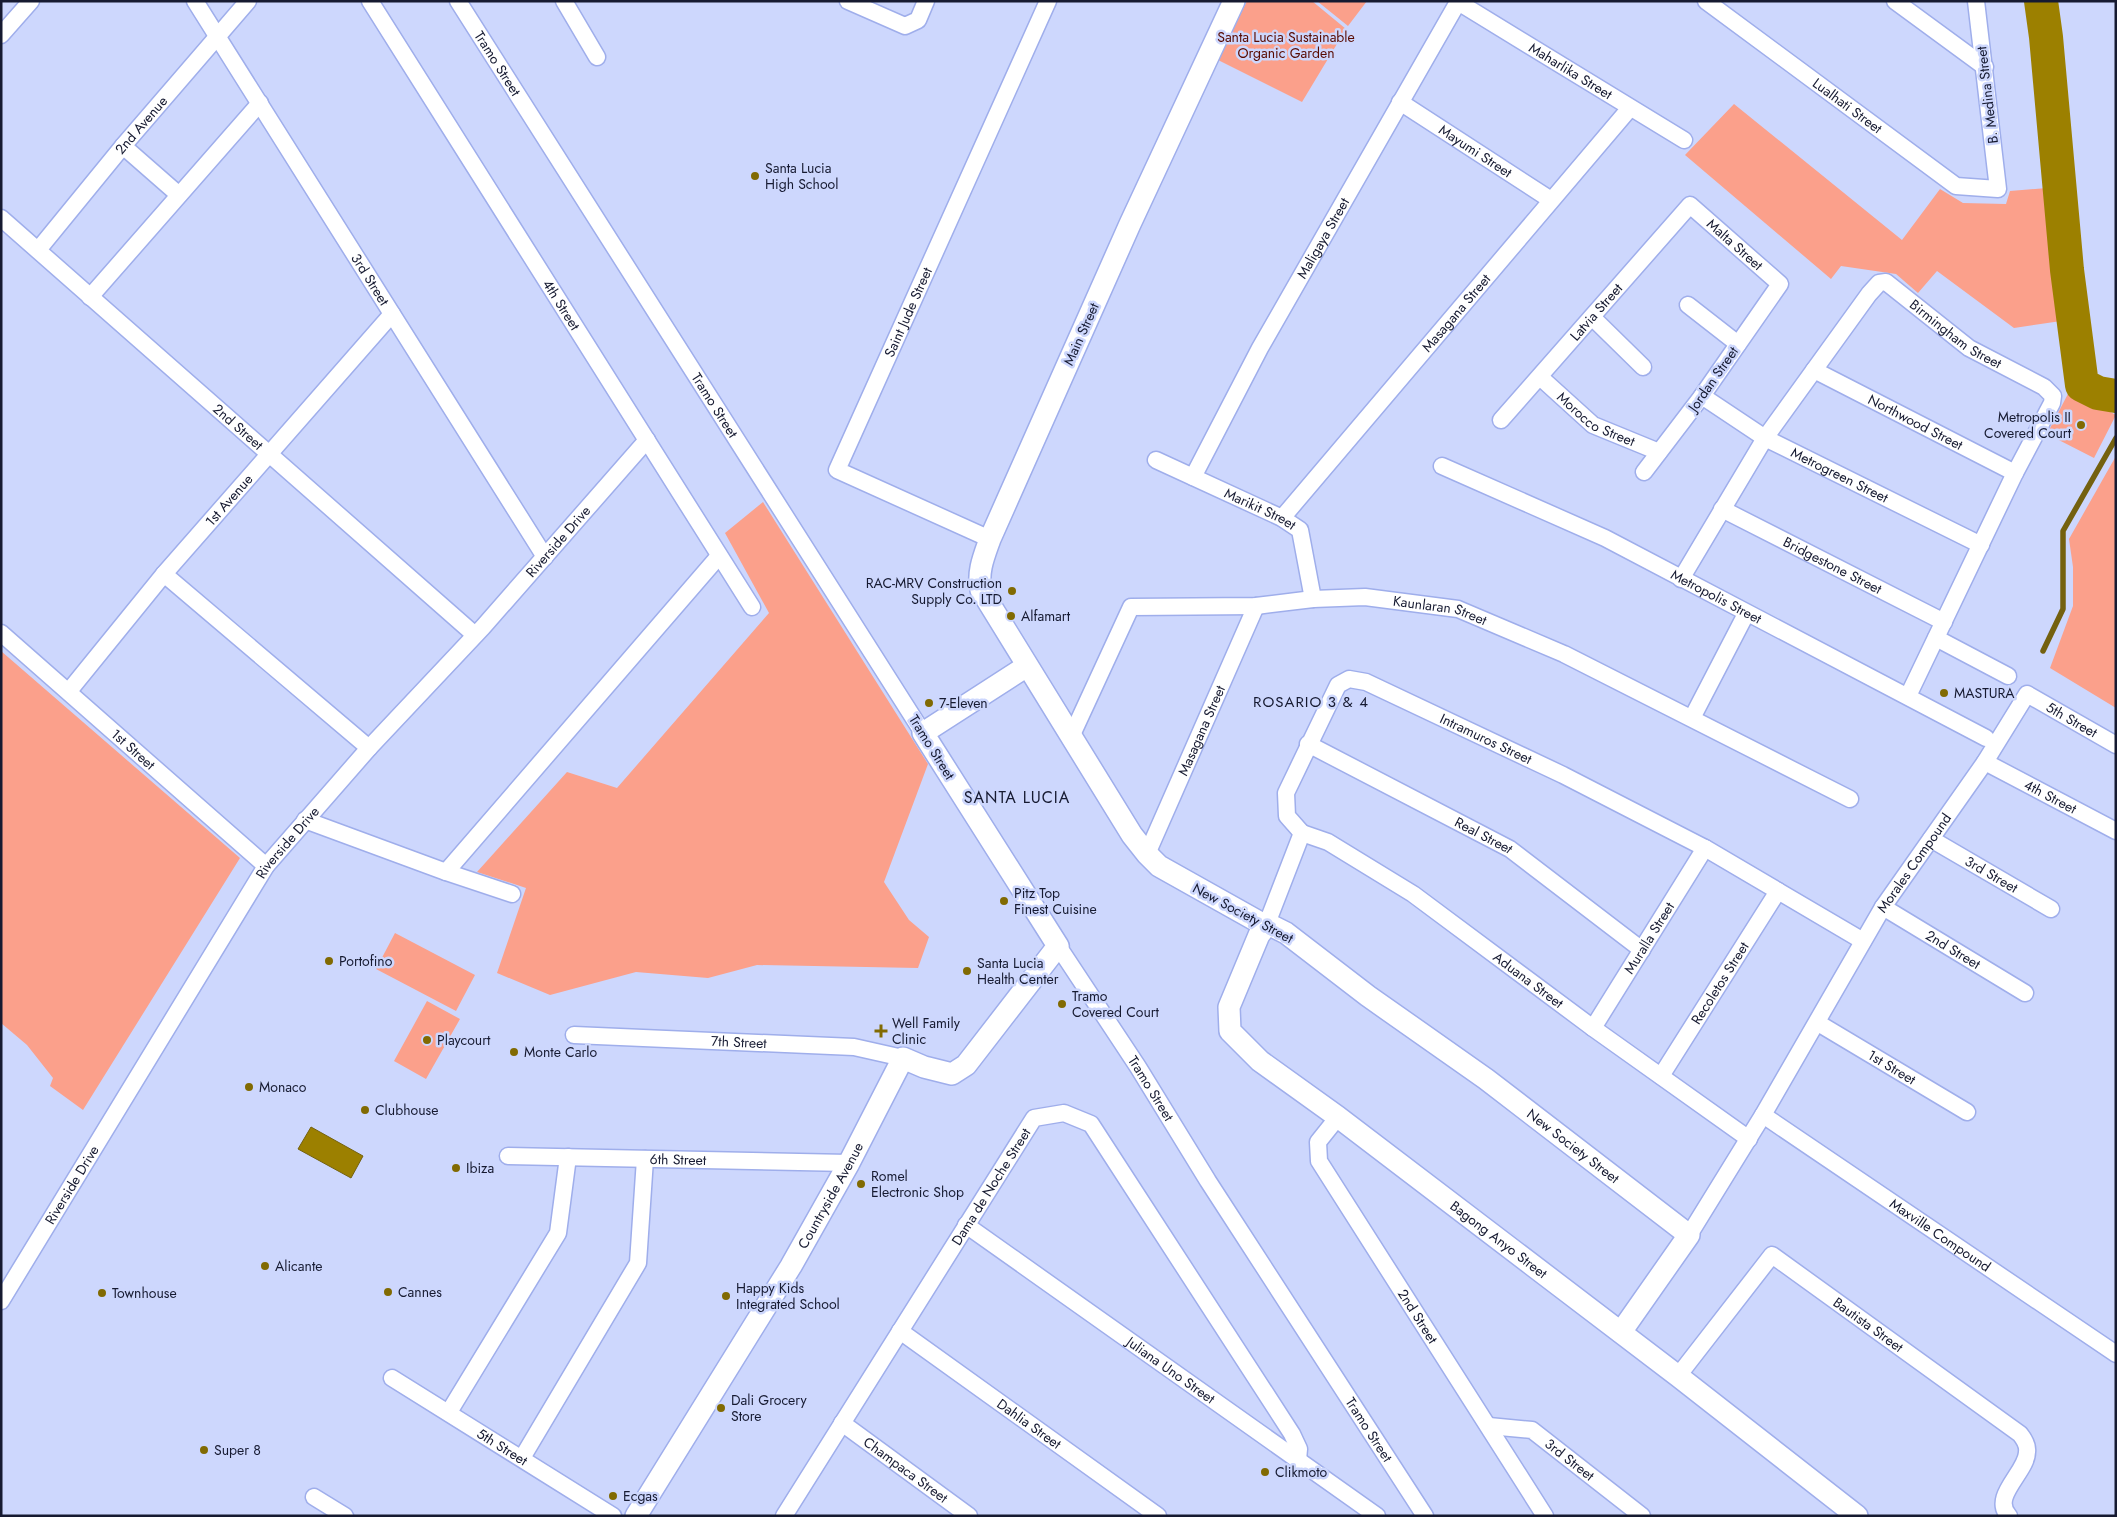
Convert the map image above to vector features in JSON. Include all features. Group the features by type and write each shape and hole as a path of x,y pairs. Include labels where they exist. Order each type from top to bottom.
{"street":[{"path":"1,35 31,1"},
{"name":"3rd Street","path":"195,1 545,557"},
{"name":"2nd Avenue","path":"38,250 123,146 248,1"},
{"name":"4th Street","path":"370,1 752,607"},
{"name":"Tramo Street","path":"458,1 1058,946 1138,1067 1208,1181 1425,1516"},
{"path":"564,1 597,57"},
{"path":"848,1 905,26 918,20 926,1"},
{"name":"Saint Jude Street","path":"990,539 837,470 1048,1"},
{"name":"Main Street","path":"1027,666 980,590 978,579 980,566 990,539 1130,224 1234,1"},
{"name":"Lualhati Street","path":"1706,1 1956,186 1998,189"},
{"path":"1895,1 1985,67"},
{"name":"B. Medina Street","path":"1976,1 1998,189"},
{"name":"Maligaya Street","path":"1193,477 1260,348 1458,2"},
{"name":"Maharlika Street","path":"1458,2 1684,140"},
{"name":"Mayumi Street","path":"1400,102 1551,200"},
{"path":"90,297 260,103"},
{"name":"Masagana Street","path":"1282,518 1630,108"},
{"path":"123,146 179,195"},
{"name":"Malta Street","path":"1690,206 1780,284"},
{"name":"Latvia Street","path":"1501,420 1690,206"},
{"name":"2nd Street","path":"1,218 475,635"},
{"name":"Birmingham Street","path":"1681,578 1765,438 1869,294 1879,283 1886,282 1974,351 2052,393 2052,403 2015,473 1908,696"},
{"name":"Jordan Street","path":"1644,472 1702,396 1780,284"},
{"path":"1688,304 1738,344"},
{"name":"1st Avenue","path":"69,691 164,574 392,314"},
{"path":"1592,317 1643,367"},
{"name":"Northwood Street","path":"1814,370 2015,473"},
{"name":"Morocco Street","path":"1540,377 1593,425 1659,452"},
{"name":"Metrogreen Street","path":"1702,396 1765,438 1981,545"},
{"name":"Riverside Drive","path":"1,1301 266,866 370,748 545,557 647,440"},
{"name":"Marikit Street","path":"1156,460 1282,518 1300,530 1313,599"},
{"name":"Metropolis Street","path":"1442,466 1605,538 1746,614 1908,696 1986,738"},
{"name":"Bridgestone Street","path":"1722,509 1944,622"},
{"path":"446,872 720,556"},
{"path":"164,574 370,748"},
{"name":"Kaunlaran Street","path":"1071,737 1131,607 1256,606 1313,599 1365,597 1458,609 1564,654 1850,798"},
{"name":"Masagana Street","path":"1147,854 1256,606"},
{"path":"1692,718 1746,614"},
{"name":"1st Street","path":"1,633 266,866"},
{"path":"1936,638 2008,676"},
{"path":"923,733 1027,666"},
{"name":"New Society Street","path":"1027,666 1132,835 1159,866 1266,926 1274,927 1286,933 1368,996 1486,1079 1689,1234"},
{"name":"Intramuros Street","path":"1302,833 1287,816 1286,793 1338,685 1349,679 1366,682 1563,775 1705,848 1863,941"},
{"name":"5th Street","path":"2027,694 2116,745"},
{"name":"Morales Compound","path":"1689,1234 1764,1115 1883,907 1985,762 2027,694"},
{"name":"Real Street","path":"1308,744 1510,849 1642,950"},
{"name":"4th Street","path":"1985,762 2116,831"},
{"path":"305,820 446,872 512,894"},
{"path":"1266,926 1302,833"},
{"name":"Aduana Street","path":"1302,833 1328,842 1413,894 1593,1028 1749,1139"},
{"name":"3rd Street","path":"1931,839 2051,909"},
{"name":"Muralla Street","path":"1593,1028 1705,848"},
{"name":"Recoletos Street","path":"1661,1076 1778,891"},
{"name":"2nd Street","path":"1883,907 2025,992"},
{"name":"Bagong Anyo Street","path":"1266,926 1259,936 1229,1007 1230,1031 1260,1061 1338,1117 1621,1332 1857,1516"},
{"path":"903,1058 924,1067 952,1074 966,1065 1058,946"},
{"name":"1st Street","path":"1818,1023 1967,1112"},
{"name":"7th Street","path":"574,1035 854,1047 903,1058"},
{"name":"Countryside Avenue","path":"636,1516 791,1266 849,1164 903,1058"},
{"name":"Dama de Noche Street","path":"784,1516 1034,1118 1064,1113 1091,1124 1292,1434 1300,1449 1298,1460"},
{"name":"Maxville Compound","path":"1764,1115 2116,1354"},
{"name":"2nd Street","path":"1338,1117 1318,1142 1319,1162 1545,1516"},
{"name":"6th Street","path":"508,1156 849,1164"},
{"path":"449,1412 558,1233 568,1157"},
{"path":"522,1458 638,1263 645,1159"},
{"name":"Juliana Uno Street","path":"966,1225 1376,1516"},
{"path":"1621,1332 1689,1234"},
{"name":"Bautista Street","path":"1678,1376 1772,1255 2020,1434 2026,1442 2028,1453 2003,1501 2006,1513"},
{"name":"Dahlia Street","path":"900,1330 1158,1516"},
{"name":"5th Street","path":"392,1378 613,1516"},
{"name":"Champaca Street","path":"842,1423 969,1516"},
{"name":"3rd Street","path":"1488,1426 1532,1430 1642,1516"},
{"path":"314,1497 345,1516"}],"green space":[{"name":"Santa Lucia Sustainable Organic Garden","path":"1247,1 1312,1 1346,29 1302,102 1218,60"},
{"path":"1317,1 1367,1 1348,26"},
{"path":"1734,104 1902,240 1940,189 1963,203 2006,204 2010,191 2047,188 2061,321 2014,328 1937,271 1918,293 1896,274 1841,266 1831,279 1685,155"},
{"name":"Metropolis II Covered Court","path":"2070,390 2116,415 2094,458 2047,434"},
{"path":"2116,456 2116,708 2050,668 2073,606 2073,567 2069,539"},
{"path":"763,502 928,764 884,882 909,920 929,937 918,968 757,965 708,978 636,972 550,995 497,973 526,888 477,872 567,772 617,788 769,613 725,533"},
{"path":"1,651 240,858 83,1110 50,1086 53,1078 27,1045 1,1023"},
{"path":"395,933 475,975 456,1011 376,969"},
{"name":"Playcourt","path":"427,1001 460,1019 426,1079 394,1061"}],"shaded area":[{"path":"311,1127 363,1156 351,1178 298,1149"}],"waterway":[{"path":"2041,1 2046,37 2067,270 2082,385 2098,393 2116,396"},
{"path":"2043,651 2063,609 2063,531 2116,438"}],"place":[{"name":"Santa Lucia High School","path":"755,176"},
{"name":"Metropolis II Covered Court","path":"2081,425"},
{"name":"RAC-MRV Construction Supply Co. LTD","path":"1012,591"},
{"name":"Alfamart","path":"1011,616"},
{"name":"MASTURA","path":"1944,693"},
{"name":"7-Eleven","path":"929,703"},
{"name":"Pitz Top Finest Cuisine","path":"1004,901"},
{"name":"Portofino","path":"329,961"},
{"name":"Santa Lucia Health Center","path":"967,971"},
{"name":"Tramo Covered Court","path":"1062,1004"},
{"name":"Well Family Clinic","path":"881,1031"},
{"name":"Playcourt","path":"427,1040"},
{"name":"Monte Carlo","path":"514,1052"},
{"name":"Monaco","path":"249,1087"},
{"name":"Clubhouse","path":"365,1110"},
{"name":"Ibiza","path":"456,1168"},
{"name":"Romel Electronic Shop","path":"861,1184"},
{"name":"Alicante","path":"265,1266"},
{"name":"Cannes","path":"388,1292"},
{"name":"Townhouse","path":"102,1293"},
{"name":"Happy Kids Integrated School","path":"726,1296"},
{"name":"Dali Grocery Store","path":"721,1408"},
{"name":"Super 8","path":"204,1450"},
{"name":"Clikmoto","path":"1265,1472"},
{"name":"Ecgas","path":"613,1496"}],"district":[{"name":"ROSARIO 3 & 4","path":"1311,702"},
{"name":"SANTA LUCIA","path":"1017,797"}]}
